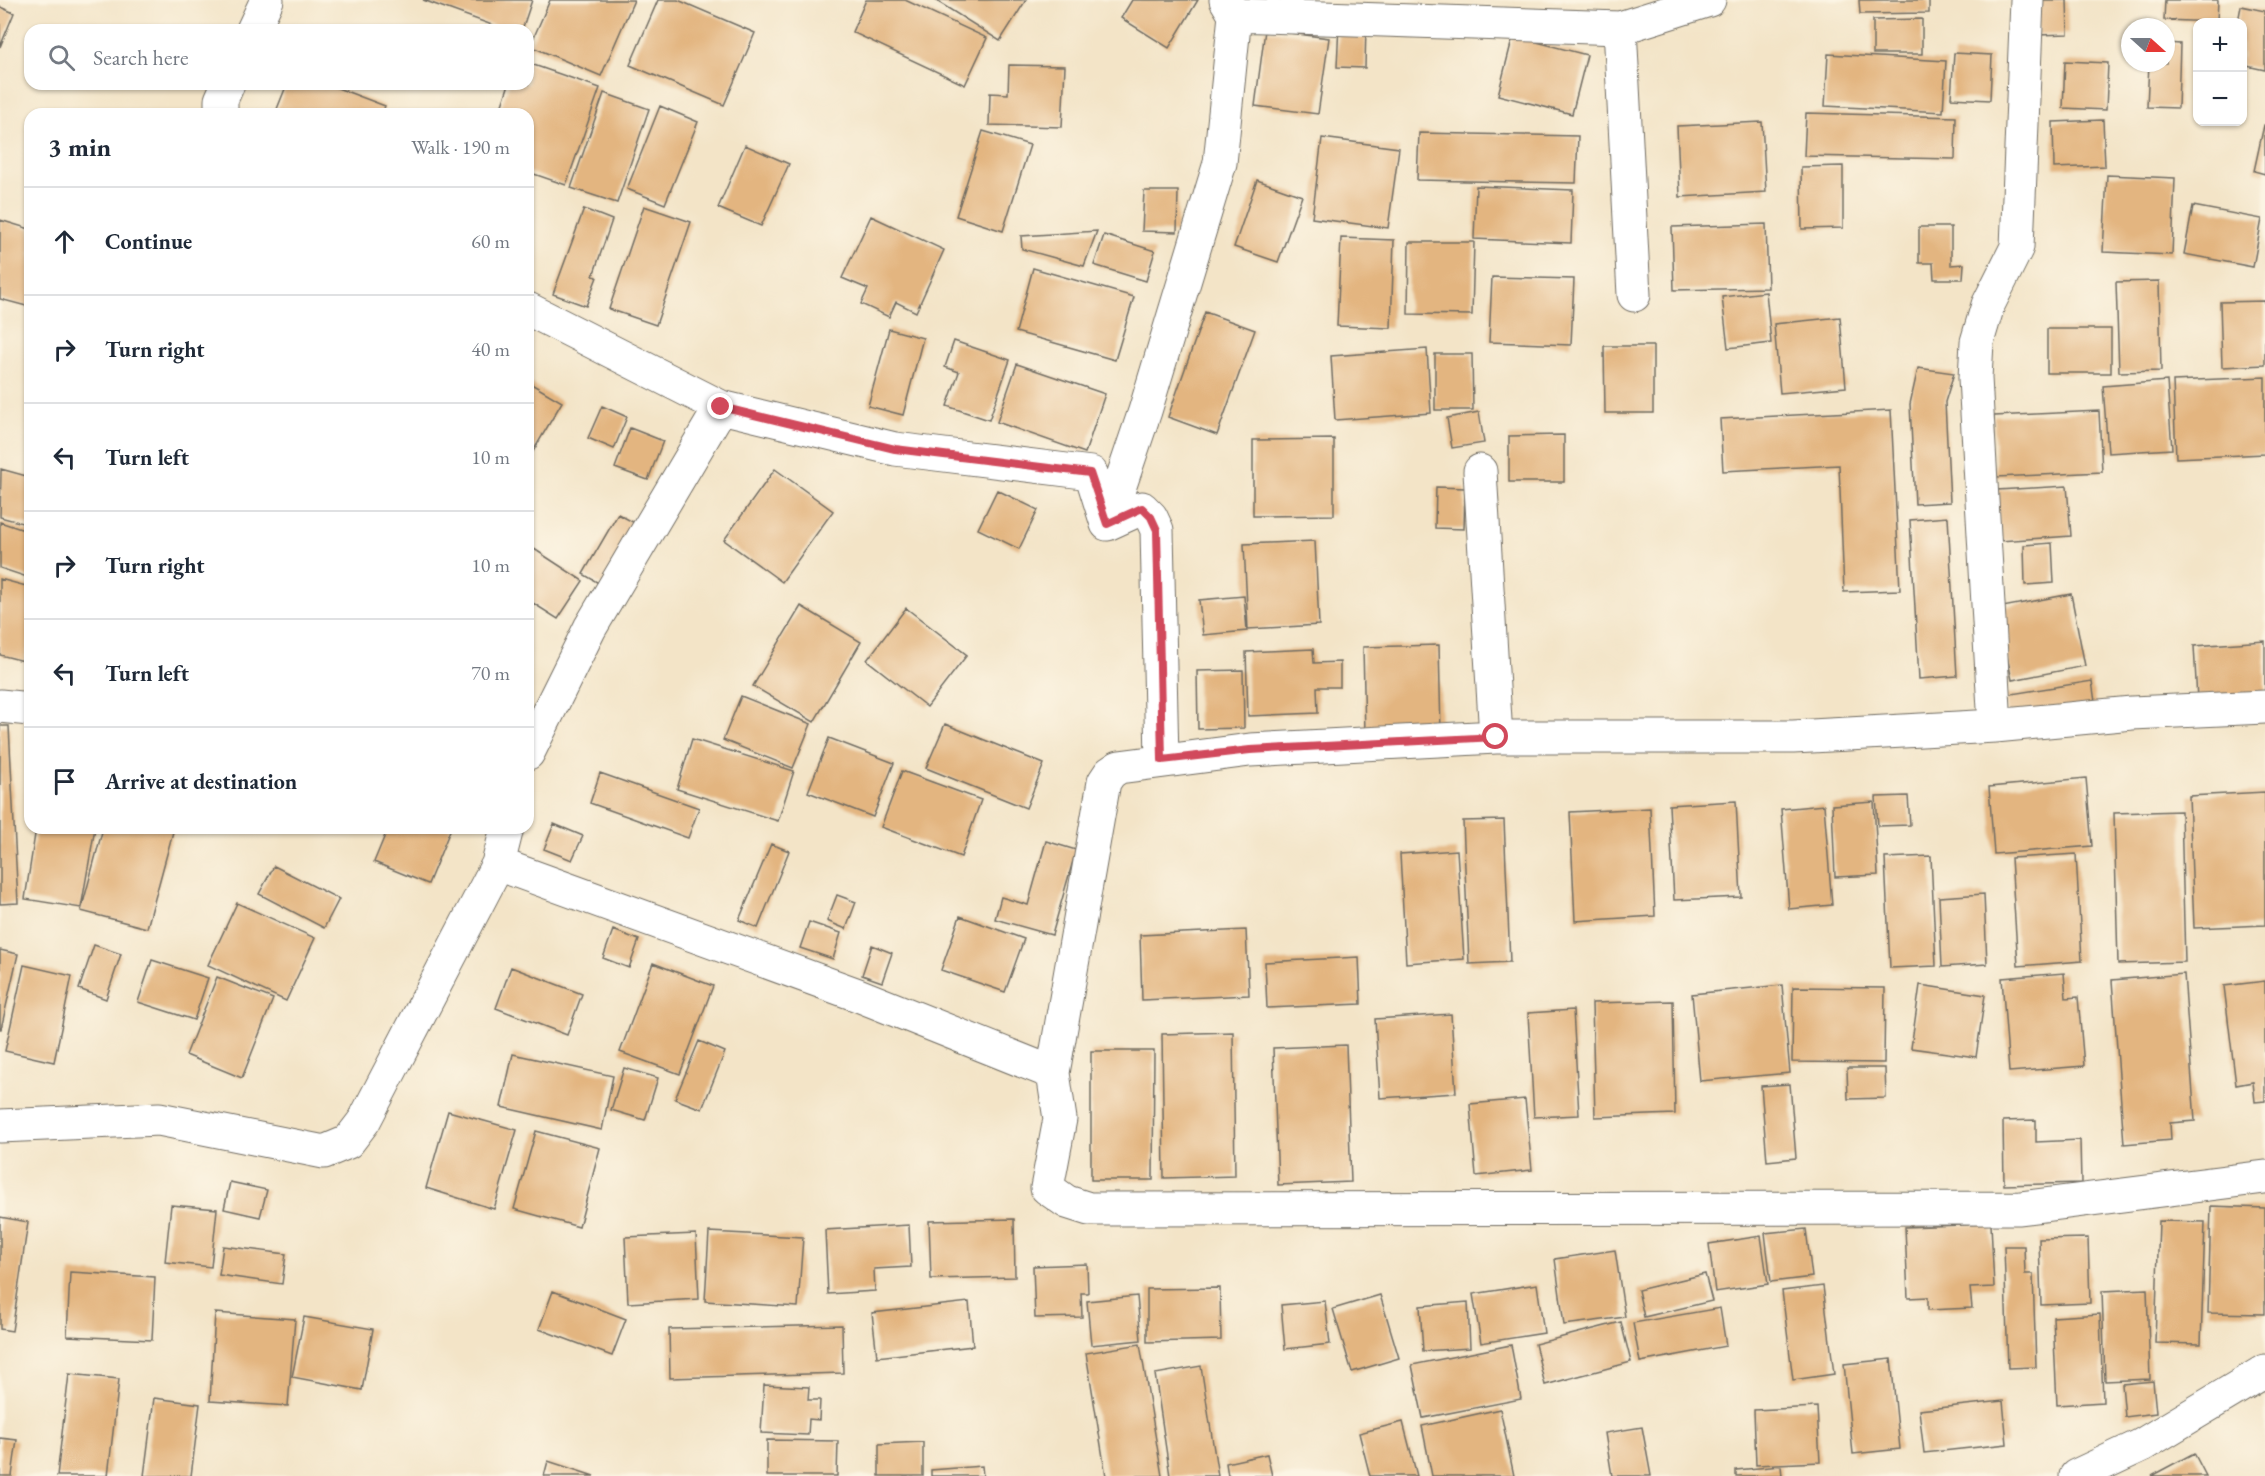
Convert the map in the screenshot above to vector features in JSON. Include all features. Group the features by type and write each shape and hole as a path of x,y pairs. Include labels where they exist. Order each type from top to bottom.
{"street":[{"path":"256,24 267,0"},
{"path":"1107,524 1146,411 1220,163 1231,8 1620,28 1709,0"},
{"path":"1995,726 1975,378 1977,342 1988,305 2017,247 2028,0"},
{"path":"1620,28 1634,295"},
{"path":"221,108 221,100 225,90"},
{"path":"534,312 721,407 895,449 1090,473 1107,524"},
{"path":"534,741 590,628 721,407"},
{"path":"1480,471 1496,737"},
{"path":"1107,524 1142,508 1151,517 1157,530 1162,760"},
{"path":"0,706 24,708"},
{"path":"2265,707 2132,713 1995,726 1793,737 1496,737 1250,750 1119,767 1110,773 1104,782 1053,1073 1060,1119 1047,1188 1067,1202 1089,1209 2020,1208 2265,1177"},
{"path":"0,1126 159,1119 324,1152 348,1142 364,1121 498,864 506,834"},
{"path":"498,864 858,995 1053,1073"},
{"path":"2076,1476 2142,1445 2265,1371"}],"building":[{"path":"423,0 532,0 524,24 489,24"},
{"path":"550,0 634,0 601,76 534,48 534,37"},
{"path":"658,0 678,0 755,33 724,105 630,65"},
{"path":"866,0 905,0 987,38 965,85 852,32"},
{"path":"935,0 1026,0 1000,41"},
{"path":"1132,0 1198,0 1169,48 1121,18"},
{"path":"1859,0 1929,0 1929,13 1860,14"},
{"path":"2037,0 2067,0 2068,34 2038,35"},
{"path":"2165,0 2218,0 2217,18 2193,18 2193,21 2164,18"},
{"path":"2241,6 2265,11 2265,70 2247,66 2247,18 2239,18"},
{"path":"0,7 14,13 0,47"},
{"path":"1922,19 1922,54 1873,54 1873,20"},
{"path":"1339,24 1366,25 1365,68 1337,67"},
{"path":"1265,30 1329,38 1318,114 1255,106"},
{"path":"1513,36 1587,55 1572,114 1498,95"},
{"path":"2175,44 2180,44 2178,108 2147,107 2149,72 2175,72"},
{"path":"1954,53 1992,55 1990,100 1951,98"},
{"path":"1828,54 1946,61 1943,112 1825,106"},
{"path":"2065,61 2108,63 2106,110 2063,108"},
{"path":"534,65 600,88 566,185 534,174 534,108 501,108 507,90 534,90"},
{"path":"1009,65 1065,66 1062,127 989,125 990,93 1008,94"},
{"path":"285,90 343,90 385,106 384,108 277,108"},
{"path":"604,93 649,109 617,203 571,188"},
{"path":"660,106 698,122 665,204 627,189"},
{"path":"1806,113 1956,117 1955,159 1804,156"},
{"path":"2103,120 2105,166 2054,168 2053,122"},
{"path":"1762,122 1766,192 1680,197 1677,126"},
{"path":"2265,125 2265,174 2254,171"},
{"path":"983,131 1030,145 1003,231 956,216"},
{"path":"1419,133 1578,136 1576,183 1417,180"},
{"path":"1322,138 1399,148 1388,228 1312,218"},
{"path":"745,145 789,164 761,226 718,208"},
{"path":"1843,166 1843,228 1802,229 1801,167"},
{"path":"2107,175 2175,178 2172,255 2103,252"},
{"path":"1257,180 1302,196 1278,262 1234,247"},
{"path":"1476,186 1573,190 1571,243 1474,239"},
{"path":"1144,191 1178,191 1177,232 1142,231"},
{"path":"644,206 691,222 656,325 609,309"},
{"path":"2193,206 2262,219 2253,267 2184,254"},
{"path":"584,209 612,220 593,276 597,277 586,306 553,294"},
{"path":"871,216 944,250 916,312 896,302 889,317 861,304 868,289 842,278"},
{"path":"0,220 24,227 24,305 0,299"},
{"path":"1766,224 1768,288 1674,290 1672,227"},
{"path":"1919,227 1951,227 1951,265 1964,264 1963,279 1934,279 1933,263 1919,263"},
{"path":"1097,231 1084,266 1022,249 1021,236"},
{"path":"1104,235 1155,251 1146,281 1094,265"},
{"path":"1341,238 1394,240 1391,328 1337,326"},
{"path":"1409,242 1474,242 1472,315 1408,314"},
{"path":"1033,268 1134,297 1115,360 1016,332"},
{"path":"1492,277 1574,279 1571,345 1489,342"},
{"path":"2159,281 2161,371 2119,372 2116,282"},
{"path":"1766,292 1771,343 1728,348 1722,297"},
{"path":"2265,301 2265,365 2222,367 2220,302"},
{"path":"1205,312 1255,330 1217,435 1168,417"},
{"path":"1840,317 1846,387 1780,393 1774,324"},
{"path":"889,329 923,338 903,415 868,406"},
{"path":"2047,329 2111,329 2111,373 2047,373"},
{"path":"954,341 1010,360 989,420 947,406 959,372 945,367"},
{"path":"1604,346 1653,346 1653,413 1605,413"},
{"path":"1427,349 1431,413 1335,420 1331,356"},
{"path":"1435,354 1472,354 1473,410 1435,410"},
{"path":"1017,364 1105,394 1085,453 997,422"},
{"path":"1918,368 1954,373 1945,402 1950,502 1915,504 1910,404"},
{"path":"2265,377 2265,454 2176,458 2173,381"},
{"path":"2167,381 2172,449 2108,453 2103,386"},
{"path":"534,386 562,402 534,450"},
{"path":"602,406 627,417 614,449 588,438"},
{"path":"1891,410 1900,590 1844,592 1839,465 1723,471 1720,419"},
{"path":"2099,411 2102,472 1996,477 1994,416"},
{"path":"1479,412 1484,443 1452,448 1447,418"},
{"path":"630,428 663,441 648,480 615,468"},
{"path":"1564,435 1564,482 1509,482 1509,436"},
{"path":"1334,439 1334,515 1253,516 1253,440"},
{"path":"1,469 24,475 24,523 0,517"},
{"path":"775,469 833,511 782,582 724,540"},
{"path":"2067,486 2071,536 2000,541 1997,490"},
{"path":"1436,487 1465,488 1464,529 1435,528"},
{"path":"997,490 1038,510 1019,549 978,529"},
{"path":"618,514 642,527 607,588 583,574"},
{"path":"1948,517 1957,676 1919,679 1910,520"},
{"path":"0,522 24,530 24,576 0,568"},
{"path":"1315,541 1319,625 1248,629 1244,544"},
{"path":"2052,543 2054,583 2025,585 2024,545"},
{"path":"534,549 583,581 558,619 534,604"},
{"path":"0,579 24,585 24,661 0,655"},
{"path":"2071,594 2085,666 2012,680 1997,608"},
{"path":"1244,596 1247,631 1203,635 1199,600"},
{"path":"801,606 861,642 814,722 753,686"},
{"path":"906,608 967,655 927,707 867,660"},
{"path":"2265,641 2265,695 2197,699 2194,646"},
{"path":"1439,645 1441,733 1365,734 1363,647"},
{"path":"1313,649 1314,663 1340,662 1340,687 1317,687 1318,713 1248,716 1246,652"},
{"path":"1243,670 1244,728 1198,729 1197,671"},
{"path":"2092,681 2096,709 2009,722 2005,695"},
{"path":"741,696 811,724 793,768 723,740"},
{"path":"945,724 1044,764 1026,808 926,768"},
{"path":"0,726 9,726 18,903 0,904"},
{"path":"829,738 894,763 873,817 808,792"},
{"path":"692,739 794,771 778,821 677,789"},
{"path":"902,771 981,800 961,857 881,827"},
{"path":"600,773 699,808 688,838 590,803"},
{"path":"2086,778 2092,846 1994,854 1989,787"},
{"path":"2265,792 2265,925 2194,928 2189,796"},
{"path":"1908,796 1910,825 1878,826 1876,797"},
{"path":"1736,801 1741,897 1674,900 1669,805"},
{"path":"1874,802 1878,875 1835,877 1832,805"},
{"path":"1824,805 1832,905 1789,909 1781,809"},
{"path":"1650,808 1655,916 1575,921 1570,812"},
{"path":"2181,811 2185,962 2118,964 2114,813"},
{"path":"1504,820 1510,962 1469,964 1463,821"},
{"path":"554,824 583,836 572,860 544,849"},
{"path":"35,834 94,834 81,908 25,899"},
{"path":"101,834 172,834 147,928 81,911"},
{"path":"386,834 449,834 428,884 374,862"},
{"path":"1046,841 1076,850 1052,935 995,919 1001,897 1028,905"},
{"path":"771,844 789,851 758,928 739,920"},
{"path":"1457,850 1464,959 1406,963 1400,854"},
{"path":"2076,854 2082,961 2018,966 2011,858"},
{"path":"1931,856 1936,966 1890,968 1885,858"},
{"path":"274,866 339,899 324,928 259,894"},
{"path":"1984,894 1987,964 1942,967 1939,897"},
{"path":"837,895 856,902 846,929 827,921"},
{"path":"237,903 315,938 286,1001 208,965"},
{"path":"960,916 1024,939 1005,992 941,970"},
{"path":"809,922 841,933 833,959 800,948"},
{"path":"613,930 639,940 629,968 603,958"},
{"path":"1246,930 1249,995 1142,1000 1140,935"},
{"path":"94,945 121,954 106,999 79,989"},
{"path":"872,945 892,953 882,982 862,975"},
{"path":"0,950 18,954 1,1029 0,1029"},
{"path":"1359,957 1361,1004 1267,1008 1265,962"},
{"path":"152,960 208,978 194,1020 138,1002"},
{"path":"653,963 713,986 680,1074 620,1052"},
{"path":"24,965 72,976 54,1062 5,1051"},
{"path":"511,967 582,994 567,1035 496,1008"},
{"path":"2064,973 2066,998 2078,997 2084,1066 2009,1072 2002,978"},
{"path":"2184,974 2195,1121 2170,1123 2171,1140 2124,1144 2112,980"},
{"path":"217,977 273,999 242,1078 186,1055"},
{"path":"2265,981 2265,1101 2255,1102 2253,1082 2236,1085 2224,986"},
{"path":"1782,985 1790,1073 1700,1081 1692,994"},
{"path":"1920,985 1985,995 1976,1057 1911,1048"},
{"path":"1793,987 1885,988 1884,1063 1792,1062"},
{"path":"1673,1001 1675,1114 1595,1117 1592,1003"},
{"path":"1573,1010 1579,1115 1534,1117 1528,1013"},
{"path":"1451,1014 1456,1093 1380,1098 1375,1019"},
{"path":"1233,1032 1235,1176 1164,1178 1162,1034"},
{"path":"699,1041 725,1052 702,1109 675,1099"},
{"path":"1346,1045 1351,1182 1278,1185 1273,1048"},
{"path":"1091,1051 1154,1051 1153,1180 1091,1180"},
{"path":"513,1054 613,1076 602,1130 501,1107"},
{"path":"624,1068 658,1078 645,1120 611,1110"},
{"path":"1847,1068 1885,1068 1886,1098 1848,1099"},
{"path":"1790,1084 1796,1158 1767,1161 1761,1086"},
{"path":"1525,1099 1532,1170 1476,1176 1470,1104"},
{"path":"448,1111 517,1130 494,1209 426,1188"},
{"path":"2036,1120 2036,1142 2080,1140 2081,1183 2004,1185 2003,1121"},
{"path":"536,1131 600,1148 579,1227 514,1209"},
{"path":"230,1182 267,1190 260,1217 224,1209"},
{"path":"171,1205 217,1209 211,1267 165,1262"},
{"path":"2211,1206 2265,1208 2265,1314 2208,1313"},
{"path":"0,1217 28,1222 12,1331 0,1329"},
{"path":"1014,1219 1015,1277 931,1279 929,1221"},
{"path":"2159,1221 2205,1222 2201,1344 2155,1343"},
{"path":"1991,1224 1994,1287 1970,1288 1972,1308 1928,1310 1928,1297 1908,1298 1905,1227"},
{"path":"909,1225 911,1267 874,1269 875,1291 828,1294 825,1230"},
{"path":"1806,1229 1812,1277 1771,1282 1765,1233"},
{"path":"709,1232 803,1237 798,1307 705,1301"},
{"path":"696,1234 699,1299 628,1303 625,1237"},
{"path":"1761,1236 1768,1284 1715,1292 1709,1244"},
{"path":"2088,1238 2090,1303 2041,1305 2039,1239"},
{"path":"223,1246 286,1254 282,1284 219,1275"},
{"path":"2004,1246 2024,1246 2025,1274 2033,1274 2036,1367 2008,1368"},
{"path":"1615,1250 1625,1317 1564,1325 1555,1259"},
{"path":"1087,1264 1088,1293 1081,1293 1082,1317 1035,1318 1033,1266"},
{"path":"70,1272 155,1277 152,1340 67,1336"},
{"path":"1705,1274 1712,1301 1644,1317 1638,1290"},
{"path":"1537,1284 1544,1333 1481,1343 1473,1294"},
{"path":"1823,1286 1834,1374 1793,1380 1782,1291"},
{"path":"1220,1288 1221,1340 1147,1342 1147,1289"},
{"path":"2147,1289 2150,1379 2105,1381 2102,1291"},
{"path":"553,1291 626,1319 612,1356 539,1329"},
{"path":"1380,1295 1399,1358 1352,1372 1333,1309"},
{"path":"1137,1296 1141,1340 1091,1345 1087,1301"},
{"path":"1325,1301 1330,1344 1285,1349 1281,1305"},
{"path":"969,1302 973,1346 877,1357 872,1313"},
{"path":"1468,1302 1470,1348 1423,1351 1420,1306"},
{"path":"1720,1308 1726,1346 1640,1362 1633,1323"},
{"path":"215,1313 295,1319 288,1406 210,1401"},
{"path":"2100,1314 2103,1402 2057,1405 2053,1317"},
{"path":"304,1317 373,1329 362,1390 292,1377"},
{"path":"1621,1322 1631,1362 1545,1385 1535,1344"},
{"path":"842,1325 843,1373 670,1378 669,1329"},
{"path":"1140,1344 1162,1476 1106,1476 1086,1353"},
{"path":"1511,1345 1521,1399 1423,1418 1412,1365"},
{"path":"1891,1359 1900,1449 1853,1454 1844,1364"},
{"path":"1201,1366 1218,1476 1170,1476 1155,1374"},
{"path":"69,1374 119,1379 108,1476 57,1476"},
{"path":"2153,1381 2156,1413 2125,1417 2122,1384"},
{"path":"764,1385 809,1387 808,1400 820,1400 819,1420 809,1419 808,1435 761,1433"},
{"path":"154,1398 200,1404 191,1476 144,1476"},
{"path":"2003,1401 2007,1444 1924,1453 1919,1410"},
{"path":"1817,1407 1820,1462 1756,1465 1754,1410"},
{"path":"1500,1409 1514,1476 1432,1476 1422,1426"},
{"path":"1403,1422 1417,1476 1370,1476 1359,1433"},
{"path":"1642,1427 1651,1476 1612,1476 1605,1433"},
{"path":"0,1438 17,1440 12,1476 0,1476"},
{"path":"767,1440 838,1441 837,1476 767,1476"},
{"path":"923,1442 923,1476 879,1476 879,1444"},
{"path":"2194,1453 2206,1476 2151,1476"},
{"path":"1267,1454 1272,1476 1228,1476 1226,1463"},
{"path":"548,1461 594,1476 544,1476"},
{"path":"982,1466 983,1476 931,1476 931,1470"},
{"path":"1781,1466 1782,1476 1736,1476 1736,1470"}],"route":[{"path":"721,407 895,449 1090,473 1107,524 1142,508 1151,517 1157,530 1162,760 1250,750 1496,737"}]}
